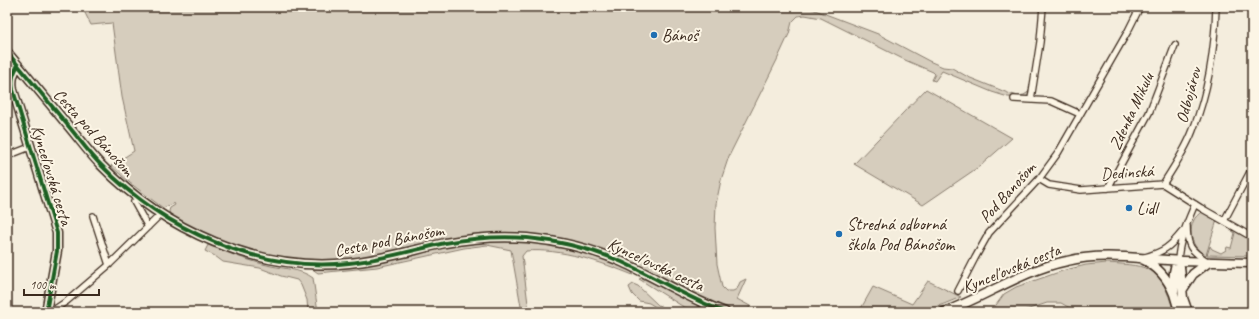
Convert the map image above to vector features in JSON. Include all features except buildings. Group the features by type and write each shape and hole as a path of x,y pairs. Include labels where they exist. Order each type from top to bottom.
{"street":[{"path":"1031,99 1040,42 1043,7"},
{"name":"Pod Banošom","path":"958,291 974,258 989,233 1039,179 1058,153 1128,31 1140,7"},
{"name":"Odbojárov","path":"1163,184 1189,140 1200,110 1212,58 1216,7"},
{"name":"Zdenka Mikulu","path":"1108,188 1151,108 1175,45"},
{"path":"7,52 18,65"},
{"name":"Kynceľovská cesta","path":"18,65 12,74 12,85 57,233 57,251 46,311"},
{"name":"Cesta pod Bánošom","path":"18,65 102,166 138,197 161,214 192,232 232,249 273,260 318,265 338,265 368,261 456,241 503,237"},
{"path":"1014,99 1051,101 1080,114"},
{"path":"7,156 30,147"},
{"path":"1224,221 1252,168"},
{"name":"Dedinská","path":"1039,179 1048,185 1076,189 1163,184 1252,237"},
{"path":"134,202 148,227"},
{"path":"1188,312 1183,298 1183,289 1178,261 1179,247 1184,229 1195,204"},
{"path":"46,311 61,306 109,265 161,214"},
{"path":"93,216 109,265"},
{"path":"1183,289 1193,274 1209,262 1197,255 1187,241 1187,222"},
{"path":"1139,258 1162,252 1173,243 1184,229"},
{"name":"Kynceľovská cesta","path":"503,237 550,241 601,254 634,268 685,295 725,312"},
{"name":"Kynceľovská cesta","path":"944,312 1030,273 1054,264 1072,260 1091,257 1110,257 1252,263"},
{"path":"1139,258 1146,261 1168,281 1180,312"},
{"path":"1174,294 1174,266 1178,261"}],"shaded area":[{"path":"82,7 807,7 878,34 929,61 943,67 952,68 968,77 1008,93 1018,96 1024,95 1030,91 1027,98 1008,97 992,92 942,71 935,81 932,80 935,74 933,72 905,60 821,18 805,15 798,16 792,22 789,34 777,60 729,156 721,180 716,204 715,228 717,264 722,287 726,291 733,291 737,289 740,282 746,279 737,299 750,306 747,312 738,312 716,305 689,293 614,253 559,239 501,233 438,241 432,241 430,239 426,240 424,244 372,256 345,260 319,261 292,259 253,251 228,243 198,230 170,214 170,208 175,205 174,203 163,208 130,183 111,166 134,151 122,97 112,23 91,25"},
{"path":"926,89 1012,138 980,166 923,205 854,164"},
{"path":"1202,212 1205,212 1217,220 1206,255 1196,246 1191,234 1193,221"},
{"path":"1232,227 1252,238 1252,256 1207,255 1210,246 1212,249 1221,253 1226,250 1227,247 1231,248 1235,233 1228,228"},
{"path":"484,241 540,244 579,251 616,263 632,272 633,275 608,265 580,257 553,252 526,251 522,256 529,312 522,312 511,250 487,245 464,248 377,267 318,273 311,268 366,265"},
{"path":"208,245 255,262 298,271 313,278 318,312 308,312 307,300 301,285 297,280 260,268 223,262 205,251"},
{"path":"1107,263 1134,265 1152,271 1159,277 1164,285 1174,312 1077,312 1061,303 1047,303 1020,312 991,312 1004,294 1016,287 1065,270 1086,265"},
{"path":"642,278 714,312 697,312 682,306 639,279"},
{"path":"928,281 961,297 920,312 859,312 873,287 912,304"},
{"path":"633,284 638,286 658,305 666,309 667,312 664,312 649,303 639,301 632,294 629,287"}],"cycle path":[{"path":"7,52 93,156 126,188 154,209 183,227 215,242 248,254 281,261 315,264 349,263 361,262 445,243 465,240 496,237 539,239 563,243 611,257 699,301 725,312"},
{"path":"18,65 13,77 13,90 57,233 57,251 46,312"}],"place":[{"name":"Bánoš","path":"654,35"},
{"name":"Lidl","path":"1129,208"},
{"name":"Stredná odborná škola Pod Bánošom","path":"839,234"}]}
